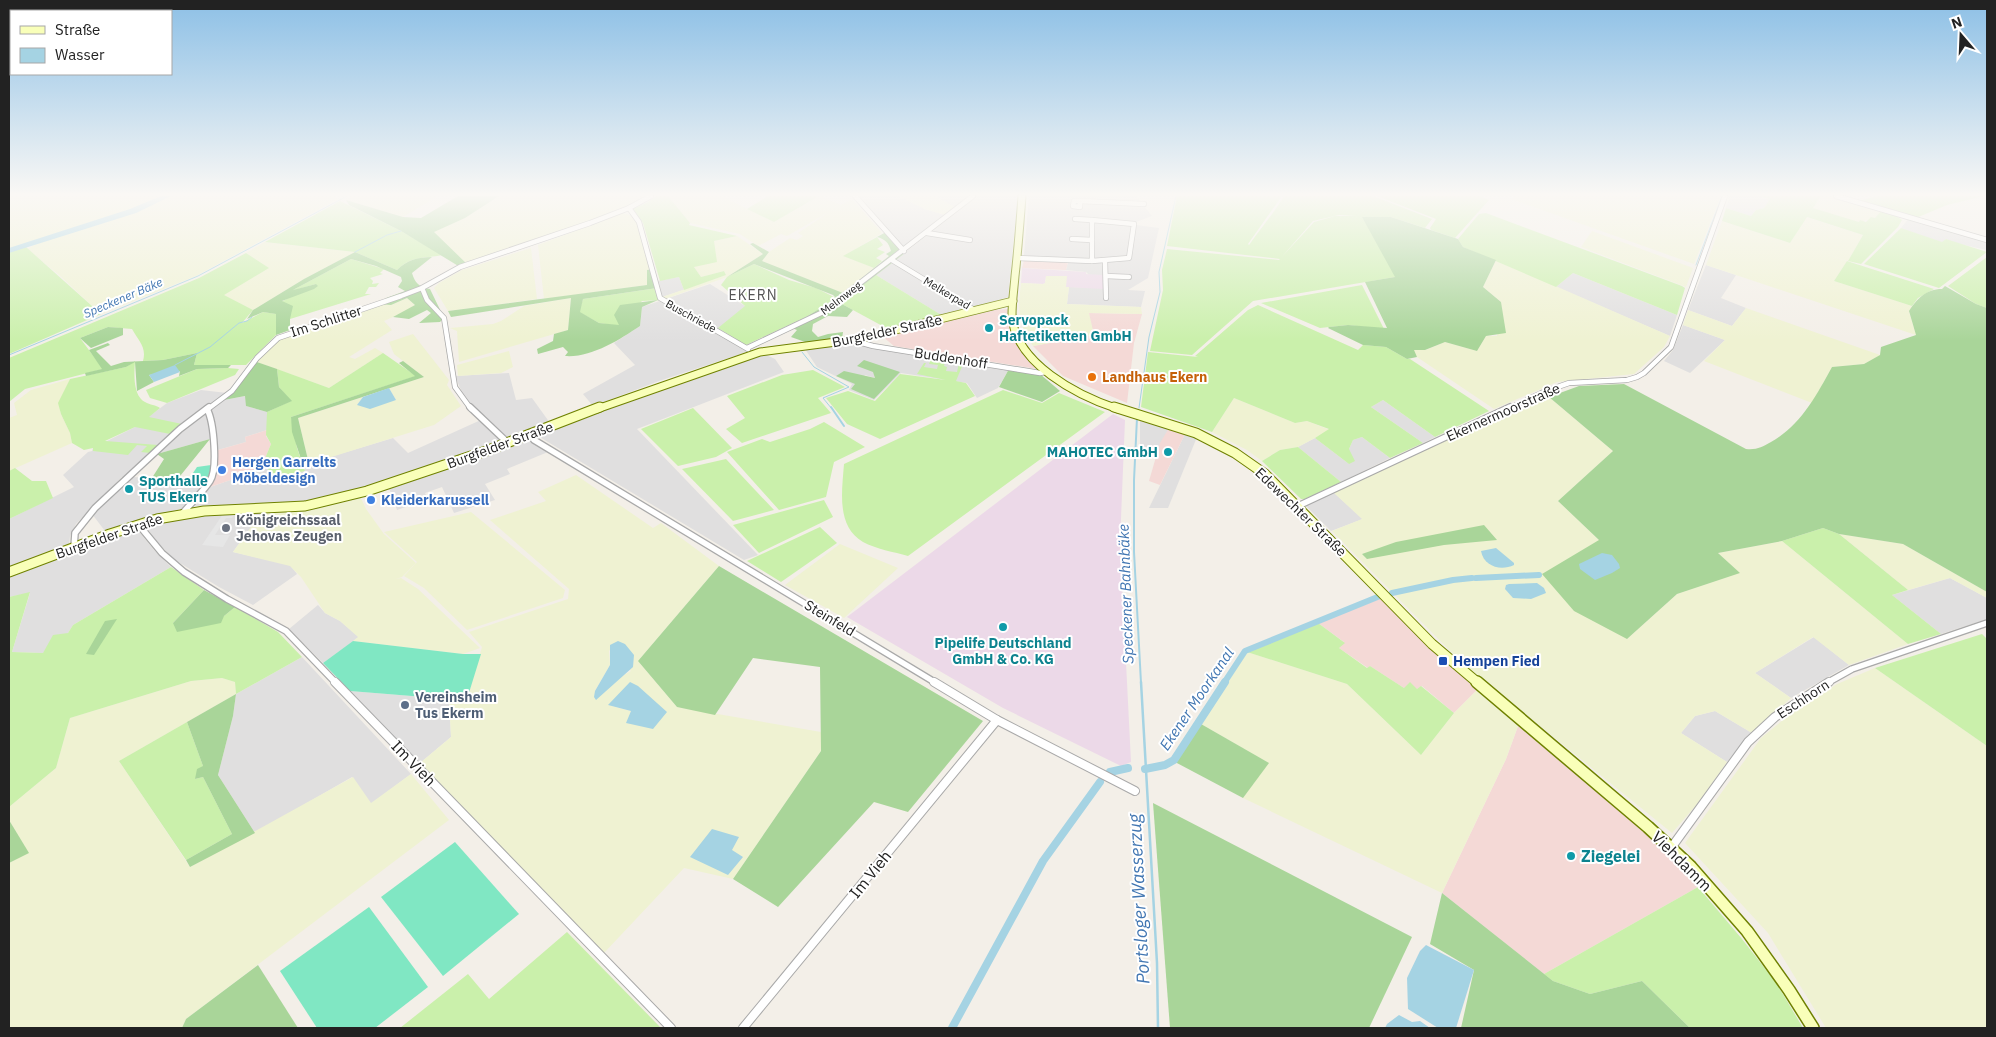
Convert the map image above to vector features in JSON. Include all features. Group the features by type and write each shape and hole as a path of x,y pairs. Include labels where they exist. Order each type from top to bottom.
{"main road":[{"name":"Edewechter Straße","path":"1018,244 1013,324 1019,340 1032,358 1046,372 1070,388 1099,402 1185,429 1219,444 1265,474 1432,644 1521,721"},
{"name":"Burgfelder Straße","path":"9,572 138,524 182,514 220,510 293,508 318,504 396,482 508,443 630,396 753,354 774,349 823,345 858,339 1013,303"},
{"name":"Viehdamm","path":"1521,721 1671,848 1710,887 1747,931 1790,990 1813,1028"}],"street":[{"name":"Im Schlitter","path":"74,547 75,533 95,508 162,445 232,391 257,358 278,338 422,288 460,267 530,244"},
{"name":"Buschriede","path":"645,244 660,298 747,348 753,354"},
{"path":"898,244 904,251"},
{"name":"Melmweg","path":"747,348 821,313 912,244"},
{"path":"1092,244 1092,261"},
{"path":"1017,258 1105,261 1129,258 1131,244"},
{"name":"Ekernermoorstraße","path":"1298,506 1546,391 1569,383 1626,380 1644,373 1670,346 1707,244"},
{"name":"Melkerpad","path":"892,260 976,311"},
{"path":"1105,261 1106,298"},
{"path":"1106,276 1129,277"},
{"path":"422,288 428,300 444,318 455,387 468,406 508,443"},
{"name":"Buddenhoff","path":"858,339 862,343 873,346 1040,373 1046,372"},
{"path":"182,514 211,480 213,472 215,460 210,415 207,409"},
{"name":"Steinfeld","path":"530,434 534,440 996,720 1135,791"},
{"name":"Im Vieh","path":"138,524 170,561 182,570 286,631 671,1028"},
{"name":"Eschhorn","path":"1671,848 1748,742 1775,717 1814,690 1852,669 1987,623"},
{"name":"Im Vieh","path":"743,1028 996,720"}],"shaded area":[{"path":"916,244 1013,244 1008,297 943,316 876,275"},
{"path":"1025,244 1155,244 1148,278 1128,290 1145,291 1141,307 1067,304 1069,287 1103,288 1086,272 1066,270 1068,262 1024,255"},
{"path":"1961,244 1987,244 1987,250"},
{"path":"1024,260 1068,262 1066,270 1022,268"},
{"path":"1706,265 1736,275 1721,298 1746,308 1732,326 1688,310"},
{"path":"1022,268 1086,272 1086,274 1103,275 1103,289 1066,287 1066,276 1046,276 1045,283 1043,284 1021,283"},
{"path":"1573,273 1677,315 1670,336 1556,287"},
{"path":"679,277 684,290 662,297 657,281"},
{"path":"710,284 745,306 747,352 659,381 593,406 583,394 635,365 614,343 640,326 642,307"},
{"path":"1008,309 1009,325 1017,343 1037,369 894,346 882,336 983,311"},
{"path":"1088,313 1142,314 1134,343 1127,403 1063,376 1033,346 1094,335"},
{"path":"1683,325 1725,340 1690,373 1664,361 1673,350"},
{"path":"852,342 1009,369 998,388 977,398 967,383 901,373 874,400 849,390 852,384 817,367 805,349","holes":["874,372 899,372 852,389 865,375 875,378"]},
{"path":"762,353 775,359 784,372 637,429 758,555 744,560 538,436 632,399"},
{"path":"509,373 516,400 532,398 550,423 373,485 320,499 291,503 190,506 210,487 268,467 270,479 305,471 303,465 393,438 408,453 483,419 463,395 455,376"},
{"path":"201,390 227,393 224,400 246,396 246,406 267,412 267,430 245,437 246,442 211,452 210,439 157,454 132,477 152,478 150,481 164,486 205,484 181,509 105,531 92,514 131,477 122,477 76,524 70,536 69,545 9,567 9,519 74,487 63,475 88,452 92,451 93,448 135,427 167,403"},
{"path":"1383,400 1435,437 1423,443 1371,407"},
{"path":"1113,414 1125,420 1120,543 1131,762 1121,766 1003,708 847,617"},
{"path":"1140,419 1169,428 1158,451 1140,446"},
{"path":"1169,428 1186,432 1160,485 1149,481 1160,443"},
{"path":"267,430 266,436 271,444 266,456 268,467 210,487 216,478 218,450 246,442 245,437"},
{"path":"1186,432 1197,437 1168,508 1149,508"},
{"path":"1362,437 1390,458 1341,482 1298,447 1315,438 1349,464 1349,449 1353,440"},
{"path":"528,439 548,452 507,469 510,474 485,484 495,500 454,513 442,487 425,493 428,499 397,510 389,488"},
{"path":"1333,492 1363,519 1331,531 1306,506"},
{"path":"262,512 233,552 290,565 297,574 253,605 175,560 158,543 145,525 197,513"},
{"path":"223,514 235,514 232,518 226,518 215,535 230,535 223,547 202,545"},
{"path":"136,528 171,567 73,625 68,633 43,653 12,652 30,593 9,597 9,575"},
{"path":"1950,578 1987,598 1987,619 1941,634 1892,595"},
{"path":"1382,598 1478,689 1454,713 1422,686 1417,689 1404,688 1370,666 1368,668 1339,648 1344,642 1318,623"},
{"path":"318,605 325,613 340,621 359,637 323,663 289,629"},
{"path":"1814,637 1849,665 1791,698 1755,673"},
{"path":"302,657 411,774 371,804 352,777 255,833 218,775 233,716 236,694"},
{"path":"350,691 449,699 451,737 420,763"},
{"path":"1715,711 1752,733 1727,762 1681,733 1695,716"},
{"path":"1518,726 1650,837 1698,887 1544,974 1442,893 1506,759"}],"green space":[{"path":"9,244 24,244 9,249"},
{"path":"35,244 254,244 196,276 101,314 59,275 27,249"},
{"path":"261,244 287,244 355,252 304,279 253,310 223,295 268,268 246,253"},
{"path":"287,244 424,244 442,255 418,258 397,270 355,252"},
{"path":"423,244 447,244 468,265 460,267"},
{"path":"446,244 526,244 468,265"},
{"path":"645,244 652,269 647,270 647,285 544,299 538,245"},
{"path":"649,244 714,244 717,262 694,267 701,277 724,271 726,275 684,290 679,277 660,281"},
{"path":"711,244 749,244 763,254 727,277 665,299 662,297 726,275 724,271 701,277 694,267"},
{"path":"751,244 755,244 769,252 762,261 843,293 889,256 886,254 891,251 888,244 897,244 905,253 840,303 853,310 847,317 828,316 813,324 812,331 818,337 843,332 842,339 808,343 791,337 797,330 787,326 806,317 836,298 833,295 754,264 727,277 763,254"},
{"path":"780,244 863,244 844,256 874,268 843,293 761,261 769,252"},
{"path":"864,244 883,244 877,249 885,252 876,258 882,261 874,268 843,256"},
{"path":"1167,244 1293,244 1281,258 1293,244 1393,244 1395,277 1253,301 1192,355 1150,351 1163,290 1162,270 1167,249 1280,259 1167,246"},
{"path":"1377,244 1461,244 1463,247 1496,260 1483,287 1501,302 1506,333 1486,336 1477,351 1445,342 1425,350 1414,350 1417,357 1407,359 1386,347 1363,345 1328,328 1348,325 1387,328 1365,282 1395,277"},
{"path":"1461,244 1570,244 1685,288 1677,315 1573,273 1556,287 1463,247"},
{"path":"1583,244 1629,244 1693,268 1686,287 1581,247"},
{"path":"1639,244 1702,244 1694,264"},
{"path":"1713,244 1858,244 1848,261 1825,254 1847,261 1834,281 1912,306 1909,312 1916,335 1706,265"},
{"path":"1858,244 1881,244 1861,264 1848,261"},
{"path":"1884,244 1963,244 1987,252 1939,288 1864,264"},
{"path":"26,247 101,314 9,354 9,252"},
{"path":"531,248 537,299 448,311 434,288 439,283 462,270"},
{"path":"355,252 397,270 413,260 432,257 412,273 418,284 430,289 444,318 440,322 419,323 431,313 427,310 409,319 393,317 415,305 407,298 391,305 378,304 386,298 405,291 398,287 402,281 401,277 376,266 351,259 293,290 316,284 318,286 314,289 282,301 293,306 290,330 276,335 276,314 263,312 247,319 253,310 304,279"},
{"path":"246,253 269,268 224,295 253,310 242,323 263,312 277,314 276,335 246,365 194,365 197,353 163,360 143,361 143,348 132,329 108,327 80,338 103,369 25,389 9,402 9,358 199,278"},
{"path":"1987,257 1987,308 1976,304 1948,286"},
{"path":"351,259 384,269 380,273 383,274 370,278 373,281 372,284 379,283 376,287 369,287 365,294 371,294 290,319 281,302 316,284 291,291"},
{"path":"1496,260 1670,336 1664,347 1634,374 1557,382 1494,409 1417,357 1413,350 1426,350 1445,342 1477,351 1486,336 1497,336 1501,302 1483,287"},
{"path":"1847,261 1934,289 1918,298 1912,306 1834,281"},
{"path":"754,264 789,280 816,288 836,298 806,317 746,345 718,328 745,306 721,285 727,277"},
{"path":"652,269 657,288 583,299 580,312 599,323 619,325 614,315 620,305 658,300 642,307 640,326 614,342 585,354 565,356 568,352 563,347 538,354 537,349 553,341 554,334 568,330 571,298 451,317 448,311 647,285 647,270"},
{"path":"876,275 943,316 888,329 840,303"},
{"path":"1046,276 1067,276 1066,287 1069,287 1067,304 1141,307 1142,314 1089,313 1094,335 1033,346 1024,331 1020,318 1021,283 1043,284 1045,283"},
{"path":"1362,285 1384,329 1348,325 1320,328 1261,303"},
{"path":"1945,286 1976,304 1987,308 1987,592 1903,544 1839,534 1823,528 1782,541 1718,553 1740,573 1677,594 1627,639 1574,611 1542,574 1599,540 1558,501 1613,451 1549,397 1579,386 1624,384 1746,449 1759,448 1782,435 1791,427 1814,399 1832,367 1864,364 1880,355 1881,347 1916,335 1909,311 1922,296 1936,289 1942,289"},
{"path":"657,288 663,300 642,301 620,326 599,323 579,312 583,299"},
{"path":"407,298 415,305 384,321 392,330 349,357 355,359 375,348 383,353 329,388 254,361 278,338 378,304 391,305"},
{"path":"571,298 568,330 459,362 457,331 450,328 493,324 524,306"},
{"path":"1258,305 1358,350 1363,345 1386,347 1410,359 1489,411 1435,437 1383,400 1371,407 1423,443 1390,458 1362,437 1353,440 1349,449 1355,461 1349,464 1315,438 1329,429 1307,421 1295,423 1234,398 1212,432 1141,407 1148,352 1198,357 1195,356 1248,310"},
{"path":"1746,308 1880,355 1864,364 1832,367 1812,403 1704,361 1725,340 1683,325 1688,310 1732,326"},
{"path":"108,327 123,328 123,335 91,348 80,338"},
{"path":"413,334 449,380 447,385 461,406 434,425 309,464 298,418 363,397 357,405 396,400 389,388 424,377 394,354 389,342"},
{"path":"108,343 110,345 96,351 111,366 124,362 163,360 197,353 194,365 231,365 228,368 197,369 179,376 180,371 149,375 154,382 137,391 135,362 126,367 86,376 85,373 102,369 89,350"},
{"path":"509,351 513,367 501,373 458,376 457,365"},
{"path":"383,353 416,376 291,417 297,448 305,471 270,479 266,456 271,444 266,435 267,412 291,401 279,387 277,369 329,388"},
{"path":"932,357 951,362 951,364 945,363 946,371 957,372 959,363 963,364 956,381 966,383 975,396 880,439 847,424 826,398 848,391 875,401 900,374 946,380 917,374 924,363 926,363 924,367 937,369 938,365 929,364"},
{"path":"864,360 900,372 874,399 851,389 855,384 836,376 844,371 875,378 873,372 857,366"},
{"path":"135,361 135,384 138,395 145,402 160,408 149,417 182,424 170,434 135,427 105,441 158,445 150,453 141,452 147,446 137,445 128,455 93,451 93,448 84,450 72,443 58,403 70,379 126,367"},
{"path":"254,361 277,369 279,387 292,401 267,412 246,406 245,396 224,400"},
{"path":"403,361 424,377 298,418 309,464 303,465 292,432 291,417 415,376 399,363"},
{"path":"197,369 239,369 235,375 167,403 150,398 146,390"},
{"path":"1009,369 1040,374 1060,391 1042,402 999,387"},
{"path":"813,370 845,387 818,398 831,413 742,443 726,429 745,418 727,396 782,375"},
{"path":"70,379 59,403 72,443 9,471 9,418 17,415 14,403 31,390"},
{"path":"1003,390 1042,403 1059,393 1105,412 908,556 874,547 854,535 848,527 843,507 842,485 844,464"},
{"path":"1549,397 1613,451 1558,501 1599,540 1627,639 1677,594 1739,573 1718,553 1782,541 1908,644 1849,665 1813,637 1755,673 1791,698 1752,733 1715,711 1695,716 1681,733 1727,762 1698,803 1672,833 1461,662 1332,531 1362,519 1333,492 1475,426"},
{"path":"1234,398 1295,423 1307,421 1330,430 1298,447 1280,450 1262,461 1247,450 1212,432"},
{"path":"693,408 732,448 716,457 678,466 641,429"},
{"path":"824,422 865,447 834,462 826,497 779,510 727,452 762,439 770,442 810,429"},
{"path":"210,439 172,486 164,486 150,481 164,459 157,454"},
{"path":"1298,447 1341,482 1305,499 1301,499 1262,461 1280,450"},
{"path":"726,459 774,510 733,521 682,469"},
{"path":"211,465 209,477 205,484 185,485 197,467"},
{"path":"15,468 32,481 46,481 53,498 9,519 9,471"},
{"path":"576,475 653,528 661,523 719,566 638,661 677,707 821,732 821,751 733,879 684,868 604,953 420,763 451,737 449,699 468,696 482,647 469,632 568,599 569,589 490,520 546,501 538,492","holes":["609,650 631,671 595,691 610,665","608,705 664,716 627,723 631,711"]},
{"path":"360,496 366,509 384,534 416,563 402,577 396,579 401,578 418,589 480,648 463,654 353,641 358,637 340,621 325,613 301,577 290,566 233,552 262,512"},
{"path":"824,500 833,517 759,553 733,525"},
{"path":"471,512 565,590 563,598 467,630 424,588 404,576 417,562 384,532"},
{"path":"1484,525 1497,540 1444,545 1367,559 1362,554 1396,542"},
{"path":"820,527 837,543 781,582 747,561"},
{"path":"1823,528 1839,534 1908,590 1892,595 1941,634 1908,644 1782,541"},
{"path":"1839,534 1903,544 1987,592 1987,598 1950,578 1908,590"},
{"path":"840,544 898,568 844,618 785,585"},
{"path":"719,566 983,721 908,812 874,802 778,907 733,879 821,751 820,667 753,658 715,715 677,707 638,661"},
{"path":"171,567 204,590 173,623 224,616 235,607 278,632 302,657 236,694 235,682 222,678 191,681 70,718 56,768 9,807 9,597 30,592 12,652 43,653 53,635 68,633 73,625"},
{"path":"204,590 235,607 224,616 221,623 177,632 173,623"},
{"path":"117,619 94,655 86,654 105,621"},
{"path":"1318,623 1345,643 1339,648 1367,668 1370,666 1404,688 1410,682 1417,689 1421,686 1454,713 1421,755 1347,684 1247,652"},
{"path":"1982,634 1987,639 1987,746 1875,668"},
{"path":"353,641 463,654 481,654 468,696 449,699 350,691 323,663"},
{"path":"1247,652 1347,684 1421,755 1454,713 1478,689 1518,726 1506,759 1442,893 1243,798 1268,763 1201,724"},
{"path":"1875,668 1987,746 1987,1028 1826,1028 1768,933 1685,843 1761,738 1789,715 1837,684"},
{"path":"222,678 235,682 236,694 119,761 190,867 353,777 371,803 411,774 449,820 186,1019 182,1028 9,1028 9,863 28,853 9,820 9,807 56,768 70,718 191,681"},
{"path":"236,694 233,716 218,775 255,833 190,867 186,860 232,834 203,777 195,779 197,769 203,766 187,722"},
{"path":"187,722 203,766 195,779 203,777 232,834 186,860 119,761"},
{"path":"1201,724 1269,763 1243,798 1175,762"},
{"path":"1153,803 1412,937 1369,1028 1170,1028"},
{"path":"9,820 29,853 9,863"},
{"path":"455,842 519,914 443,976 381,897"},
{"path":"1698,887 1777,984 1803,1028 1690,1028 1642,981 1590,994 1553,981 1544,974"},
{"path":"1442,893 1553,981 1590,994 1642,981 1690,1028 1461,1028 1474,970 1430,944"},
{"path":"369,907 428,987 375,1028 317,1028 280,971"},
{"path":"567,932 661,1028 400,1028 468,974 489,999"},
{"path":"258,965 298,1028 182,1028 186,1019"}],"water":[{"path":"175,365 180,372 154,382 149,375"},
{"path":"389,388 396,400 370,409 357,405 363,397"},
{"path":"1496,548 1514,565 1504,568 1489,564 1481,551"},
{"path":"1602,553 1612,555 1620,568 1595,580 1580,569 1579,564"},
{"path":"1537,583 1544,588 1546,593 1531,599 1513,598 1505,589 1506,585 1509,584"},
{"path":"618,641 625,644 634,655 633,667 596,700 594,697 595,691 610,665 610,645"},
{"path":"630,682 638,686 667,712 653,729 626,723 631,711 608,705"},
{"path":"712,829 739,837 732,850 743,857 728,875 690,857"},
{"path":"1426,945 1474,970 1456,1028 1438,1028 1408,1009 1407,978 1420,951"},
{"path":"1399,1015 1412,1022 1420,1021 1430,1028 1385,1028 1387,1024"}],"waterway":[{"path":"9,251 29,244"},
{"name":"Speckener Bäke","path":"9,355 198,276 257,244"},
{"path":"355,252 369,244"},
{"name":"Speckener Bahnbäke","path":"1139,408 1149,337 1160,292 1159,272 1165,244"},
{"path":"1696,265 1704,244"},
{"path":"175,365 210,347 239,323 247,321 252,317"},
{"path":"802,352 814,367 849,387 823,398 832,409"},
{"path":"831,407 844,426"},
{"name":"Speckener Bahnbäke","path":"1137,418 1134,480 1134,552 1141,683"},
{"name":"Ekener Moorkanal","path":"1476,578 1539,575"},
{"name":"Ekener Moorkanal","path":"1392,593 1453,580 1472,578"},
{"name":"Ekener Moorkanal","path":"1224,683 1245,651 1380,596"},
{"name":"Portsloger Wasserzug","path":"1141,682 1157,963 1158,1028"},
{"name":"Ekener Moorkanal","path":"1145,769 1165,765 1174,760 1225,682"},
{"name":"Ekener Moorkanal","path":"1110,772 1128,768"},
{"name":"Ekener Moorkanal","path":"952,1028 1043,861 1100,782"}],"place":[{"name":"Servopack Haftetiketten GmbH","path":"989,328"},
{"name":"Landhaus Ekern","path":"1092,377"},
{"name":"MAHOTEC GmbH","path":"1168,452"},
{"name":"Hergen Garrelts Möbeldesign","path":"222,470"},
{"name":"Sporthalle TUS Ekern","path":"129,489"},
{"name":"Kleiderkarussell","path":"371,500"},
{"name":"Königreichssaal Jehovas Zeugen","path":"226,528"},
{"name":"Pipelife Deutschland GmbH & Co. KG","path":"1003,627"},
{"name":"Hempen Fied","path":"1443,661"},
{"name":"Vereinsheim Tus Ekerm","path":"405,705"},
{"name":"Ziegelei","path":"1571,856"}],"district":[{"name":"EKERN","path":"753,295"}]}
